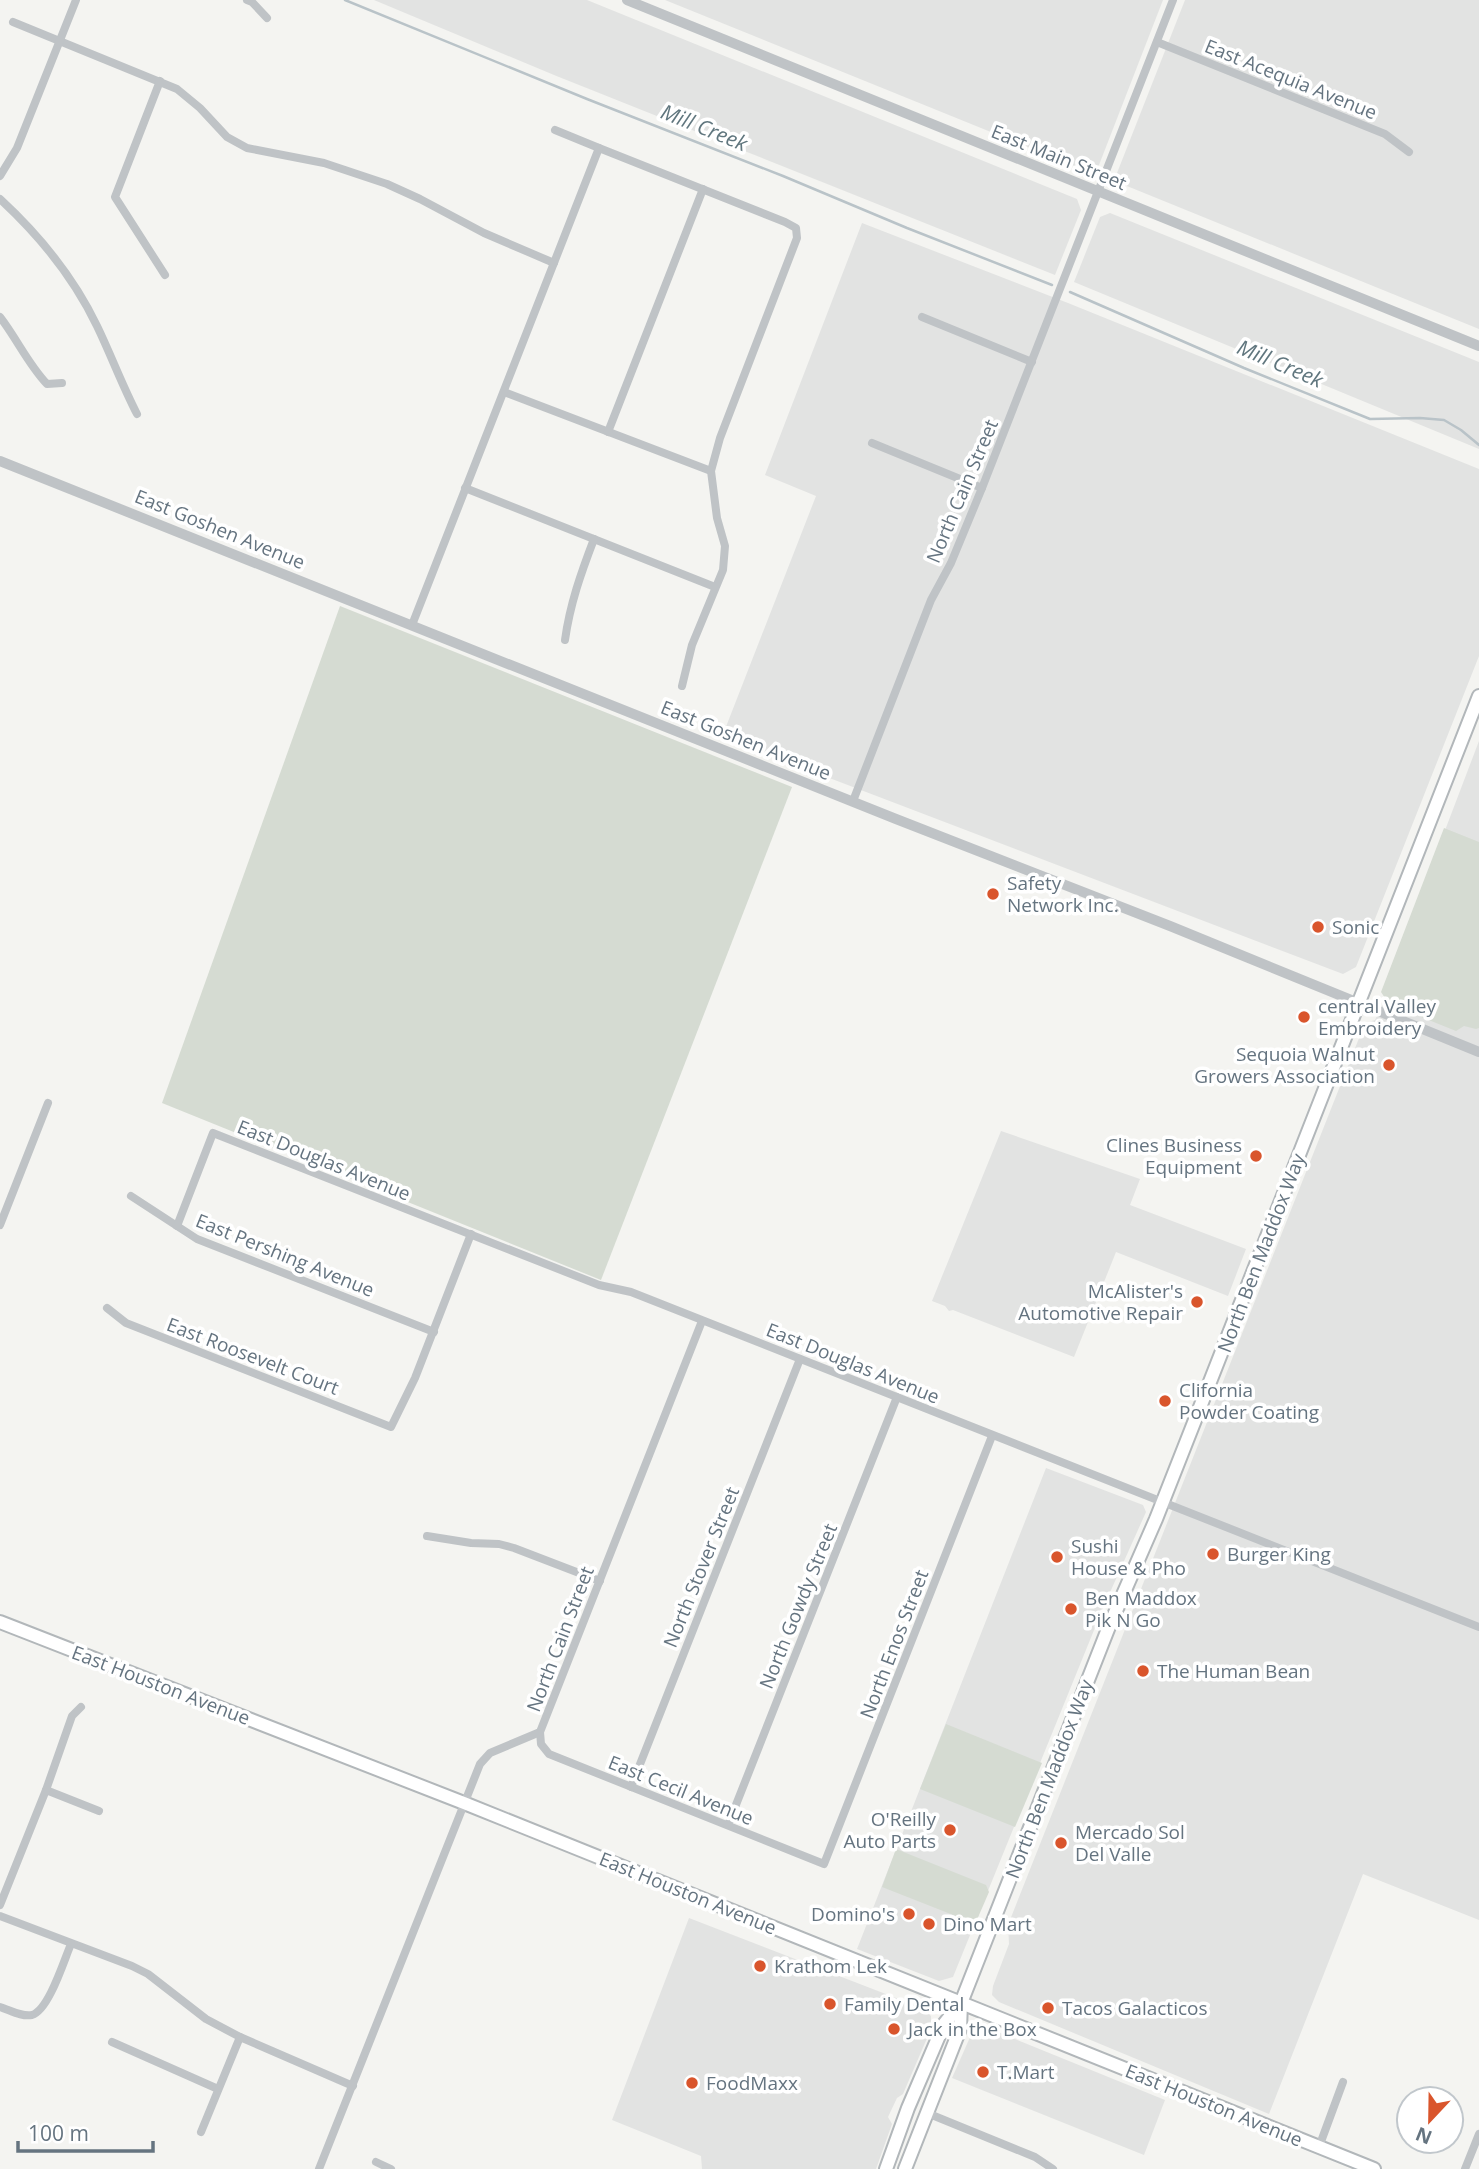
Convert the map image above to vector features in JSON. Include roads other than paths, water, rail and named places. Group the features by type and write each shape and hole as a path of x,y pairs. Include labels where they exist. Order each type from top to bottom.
{"main road":[{"name":"North Ben Maddox Way","path":"886,2169 908,2108 944,2024 961,2003 1108,1629 1162,1502 1479,696"},
{"name":"East Houston Avenue","path":"0,1622 464,1804 1374,2169"},
{"name":"North Ben Maddox Way","path":"905,2169 961,2029 961,2003"}],"street":[{"path":"0,176 17,148 76,0"},
{"path":"247,0 267,18"},
{"name":"East Main Street","path":"627,0 1479,346"},
{"name":"North Cain Street","path":"853,801 931,600 951,563 982,488 1173,0"},
{"path":"13,22 160,81 189,97 227,137 247,148 324,163 387,184 420,198 484,233 554,263"},
{"name":"East Acequia Avenue","path":"1157,42 1385,134 1409,152"},
{"path":"160,81 115,197 165,275"},
{"path":"555,130 796,228 797,238 724,426 710,471 725,547 723,570 692,645 682,685"},
{"path":"412,625 599,148"},
{"path":"608,432 703,189"},
{"path":"0,199 23,221 65,272 96,324 137,414"},
{"path":"0,317 33,368 47,384 62,383"},
{"path":"922,317 1032,362"},
{"path":"503,392 710,471"},
{"path":"872,443 982,488"},
{"name":"East Goshen Avenue","path":"0,460 1183,931 1479,1052"},
{"path":"465,488 715,587"},
{"path":"565,640 578,579 594,539"},
{"path":"0,1225 48,1103"},
{"name":"East Douglas Avenue","path":"177,1226 214,1133 599,1285 631,1292 1479,1627"},
{"name":"East Pershing Avenue","path":"131,1196 197,1238 434,1332"},
{"path":"434,1332 471,1234"},
{"name":"East Roosevelt Court","path":"107,1308 125,1323 391,1427 434,1332"},
{"name":"North Cain Street","path":"319,2169 354,2087 480,1764 486,1756 540,1732 702,1321"},
{"name":"North Stover Street","path":"631,1787 800,1359"},
{"name":"North Gowdy Street","path":"728,1825 897,1398"},
{"name":"North Enos Street","path":"824,1864 992,1436"},
{"path":"427,1536 499,1544 600,1581"},
{"path":"0,1905 72,1716 81,1707"},
{"name":"East Cecil Avenue","path":"540,1732 541,1744 549,1754 824,1864"},
{"path":"46,1790 99,1811"},
{"path":"0,1916 132,1966 148,1974 206,2019 240,2037 354,2087"},
{"path":"0,2007 25,2015 38,2012 46,2003 71,1944"},
{"path":"201,2132 240,2037"},
{"path":"112,2042 218,2089"},
{"path":"1319,2147 1343,2082"},
{"path":"927,2113 1035,2157 1049,2167"},
{"path":"1465,2169 1479,2134"},
{"path":"376,2162 391,2169"}],"waterway":[{"name":"Mill Creek","path":"345,0 1052,285"},
{"name":"Mill Creek","path":"1070,292 1244,368 1370,419 1444,420 1479,445"}],"place":[{"name":"Safety Network Inc.","path":"993,894"},
{"name":"Sonic","path":"1318,927"},
{"name":"central Valley Embroidery","path":"1304,1017"},
{"name":"Sequoia Walnut Growers Association","path":"1389,1065"},
{"name":"Clines Business Equipment","path":"1256,1156"},
{"name":"McAlister's Automotive Repair","path":"1197,1302"},
{"name":"Clifornia Powder Coating","path":"1165,1401"},
{"name":"Burger King","path":"1213,1554"},
{"name":"Sushi House & Pho","path":"1057,1557"},
{"name":"Ben Maddox Pik N Go","path":"1071,1609"},
{"name":"The Human Bean","path":"1143,1671"},
{"name":"O'Reilly Auto Parts","path":"950,1830"},
{"name":"Mercado Sol Del Valle","path":"1061,1843"},
{"name":"Domino's","path":"909,1914"},
{"name":"Dino Mart","path":"929,1924"},
{"name":"Krathom Lek","path":"760,1966"},
{"name":"Family Dental","path":"830,2004"},
{"name":"Tacos Galacticos","path":"1048,2008"},
{"name":"Jack in the Box","path":"894,2029"},
{"name":"T.Mart","path":"983,2072"},
{"name":"FoodMaxx","path":"692,2083"}]}
